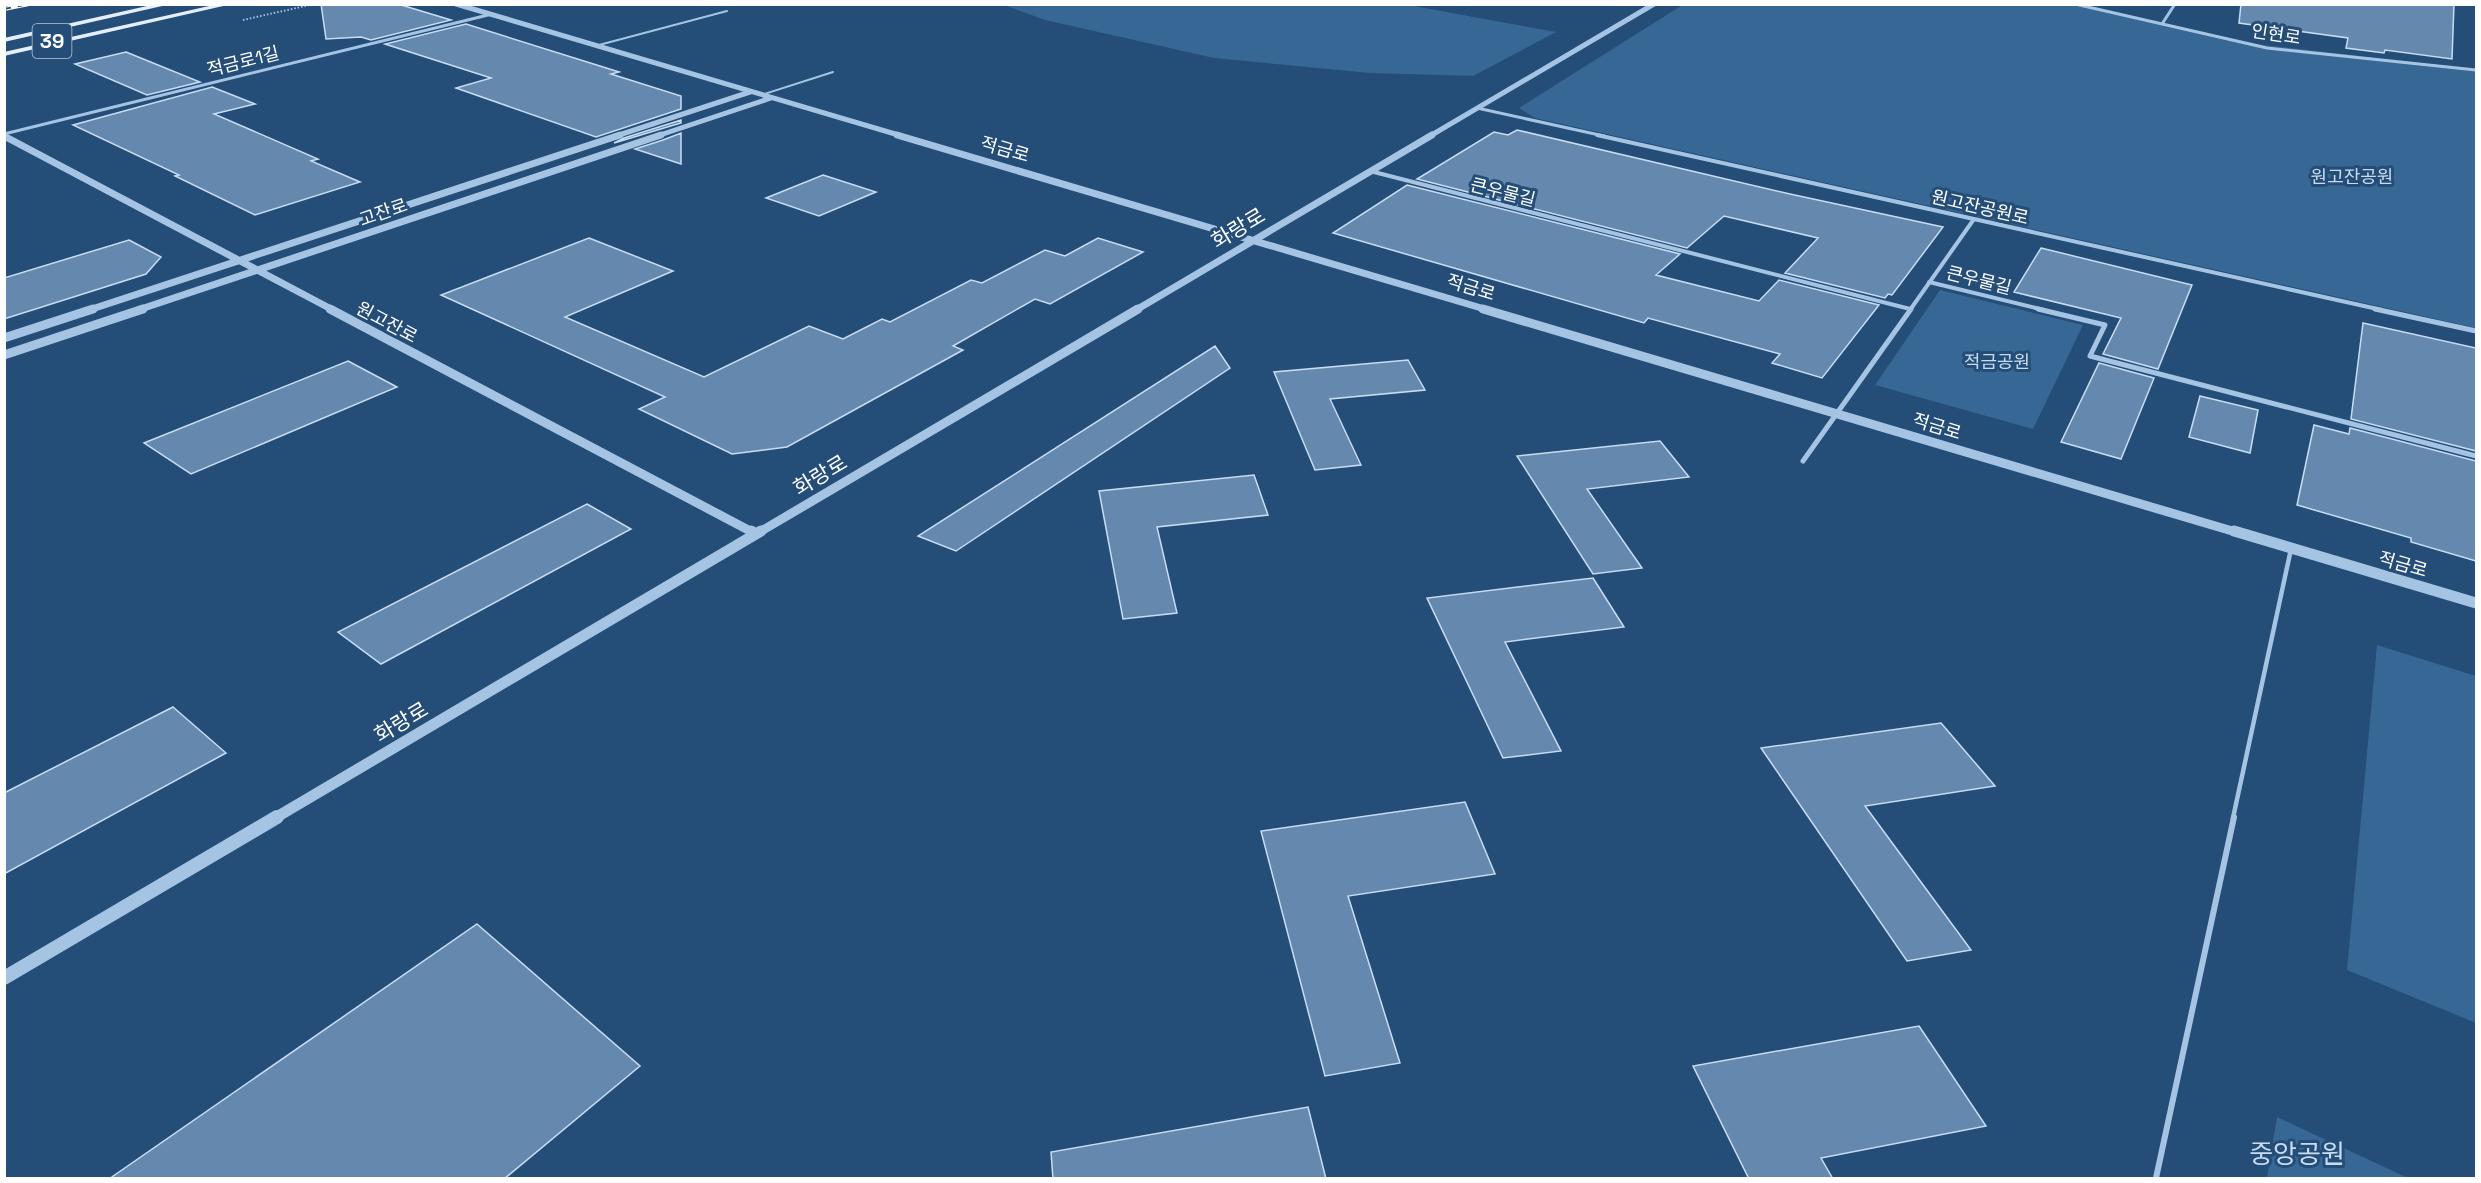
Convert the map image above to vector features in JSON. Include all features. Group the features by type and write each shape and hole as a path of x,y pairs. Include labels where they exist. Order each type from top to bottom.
{"main road":[{"path":"4,33 144,4"},
{"name":"39","path":"4,40 168,4"},
{"name":"39","path":"4,52 229,4"}],"street":[{"name":"적금로","path":"456,4 2476,603"},
{"name":"화랑로","path":"4,978 1654,4"},
{"name":"인현로","path":"2075,4 2267,48 2476,70"},
{"path":"2162,24 2175,4"},
{"name":"적금로1길","path":"4,135 488,15"},
{"name":"고잔로","path":"4,338 751,92"},
{"name":"고잔로","path":"4,355 771,98"},
{"name":"원고잔공원로","path":"1478,108 2476,331"},
{"name":"원고잔로","path":"4,135 756,534"},
{"name":"큰우물길","path":"1369,171 1910,309 1929,282 2105,325 2090,356 2476,456"},
{"path":"1929,282 1974,219"},
{"path":"1803,460 1838,414 1910,309"}],"lane":[{"path":"596,46 727,11"},
{"path":"761,95 833,72"},
{"path":"2156,1179 2291,549"}],"green space":[{"name":"원고잔공원","path":"1684,4 2074,5 2263,45 2476,69 2476,328 1535,118 1519,108"},
{"path":"1004,5 1408,5 1556,32 1473,76 1370,73 1214,58 1045,20"},
{"name":"적금공원","path":"1940,290 2083,325 2033,429 1875,385"},
{"path":"2377,645 2476,676 2476,1023 2347,970"},
{"name":"중앙공원","path":"2277,1117 2408,1178 2267,1178"}],"building":[{"path":"321,4 398,4 451,20 371,40 361,37 326,39"},
{"path":"2241,4 2454,4 2452,59 2385,50 2384,53 2346,48 2348,38 2239,23"},
{"path":"466,24 619,72 611,74 681,96 681,109 596,137 456,88 491,78 385,44"},
{"path":"126,52 200,82 147,95 75,64"},
{"path":"212,87 255,104 214,114 318,159 311,161 360,182 255,215 175,176 179,175 73,125"},
{"path":"681,120 681,123 614,143 624,138"},
{"path":"1517,130 1943,227 1892,295 1888,294 1885,298 1785,273 1818,238 1724,216 1687,248 1417,179 1494,132 1508,135"},
{"path":"681,133 681,164 635,149 663,140"},
{"path":"823,175 876,192 819,216 766,198"},
{"path":"1407,185 1680,254 1656,275 1759,301 1779,280 1879,305 1822,378 1772,363 1780,354 1648,318 1644,323 1333,233"},
{"path":"589,238 673,271 565,317 704,377 809,326 843,339 882,319 890,322 971,280 982,283 1045,250 1065,256 1098,238 1143,252 1050,304 1035,299 953,346 963,350 787,447 732,454 639,409 665,397 441,295"},
{"path":"129,240 161,257 146,274 4,319 4,278"},
{"path":"2041,248 2192,285 2158,369 2103,354 2121,318 2014,292"},
{"path":"2363,323 2476,348 2476,451 2351,419"},
{"path":"1215,346 1230,368 956,551 918,536"},
{"path":"1408,360 1425,390 1330,399 1361,465 1315,470 1274,372"},
{"path":"348,361 397,387 191,474 144,443"},
{"path":"2099,363 2154,378 2121,459 2061,442"},
{"path":"2200,396 2258,410 2250,453 2189,437"},
{"path":"2314,425 2349,434 2350,428 2476,461 2476,561 2411,542 2411,538 2297,505"},
{"path":"1660,441 1689,477 1587,489 1642,568 1593,574 1517,456"},
{"path":"1254,475 1268,515 1157,527 1177,613 1123,619 1099,491"},
{"path":"587,504 631,529 381,664 338,632"},
{"path":"1593,578 1624,627 1505,642 1561,751 1503,758 1427,598"},
{"path":"173,707 226,753 4,874 4,793"},
{"path":"1941,723 1995,786 1865,806 1971,950 1907,961 1761,748"},
{"path":"1465,802 1495,874 1348,896 1400,1063 1325,1076 1261,831"},
{"path":"477,924 640,1066 504,1179 109,1179"},
{"path":"1919,1026 1986,1126 1821,1158 1833,1179 1749,1179 1693,1066"},
{"path":"1308,1107 1326,1179 1053,1179 1051,1152"}],"railway":[{"path":"4,9 29,4"}]}
